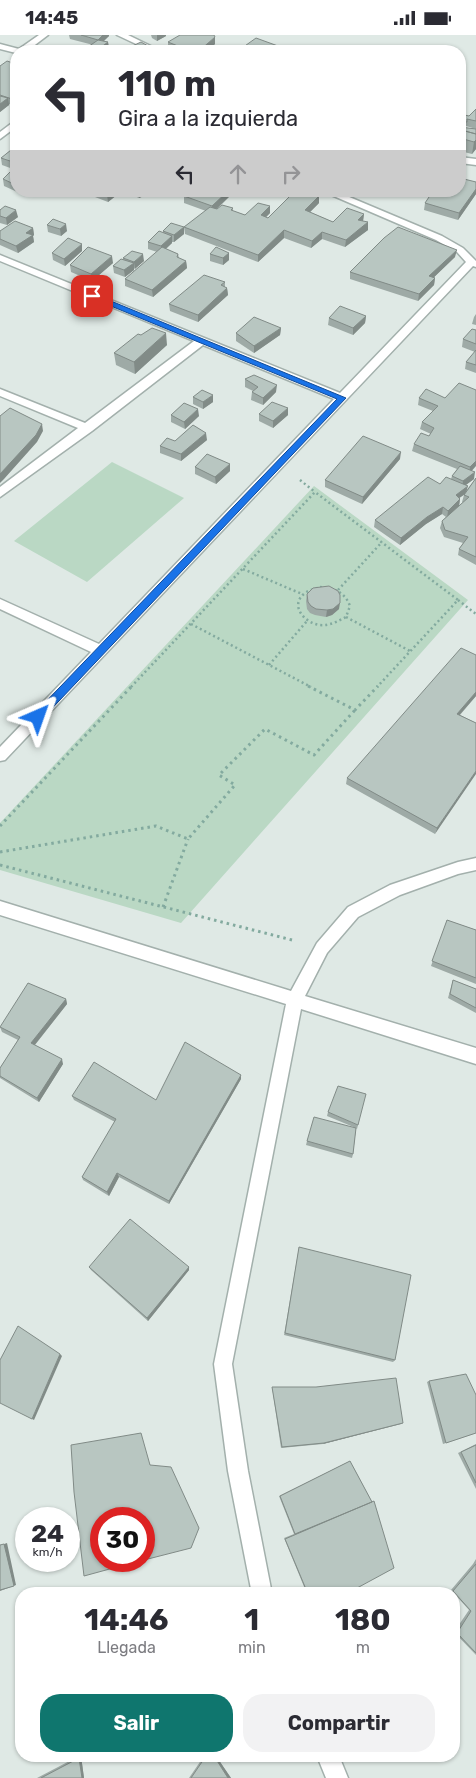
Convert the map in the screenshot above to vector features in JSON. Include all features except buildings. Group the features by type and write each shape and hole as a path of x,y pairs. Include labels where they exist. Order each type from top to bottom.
{"street":[{"path":"30,45 44,35"},
{"path":"122,35 144,45"},
{"path":"0,136 10,128"},
{"path":"0,756 342,398 474,263 460,250 439,237 341,197"},
{"path":"0,258 342,398"},
{"path":"0,493 201,341"},
{"path":"0,392 88,428"},
{"path":"0,604 100,651"},
{"path":"261,1587 238,1471 223,1364 295,1000 322,948 353,911 395,890 458,868 476,864"},
{"path":"0,908 476,1056"},
{"path":"330,1762 337,1778"}],"path":[{"path":"0,826 315,492 476,614"},
{"path":"338,590 382,543"},
{"path":"243,569 302,594"},
{"path":"320,587 338,590 348,600 350,612 346,617 333,625 324,626 307,621 297,610 299,597 312,589 320,587"},
{"path":"163,907 188,839 235,785 219,775 264,729 314,755 458,600"},
{"path":"346,617 410,651"},
{"path":"269,665 307,621"},
{"path":"191,625 355,710"},
{"path":"0,852 156,826 188,839"},
{"path":"0,865 322,948"}],"green space":[{"path":"112,462 184,498 87,582 14,541"},
{"path":"314,486 468,600 181,923 0,870 0,823"}],"route":[{"path":"38,717 342,398 92,296"}]}
